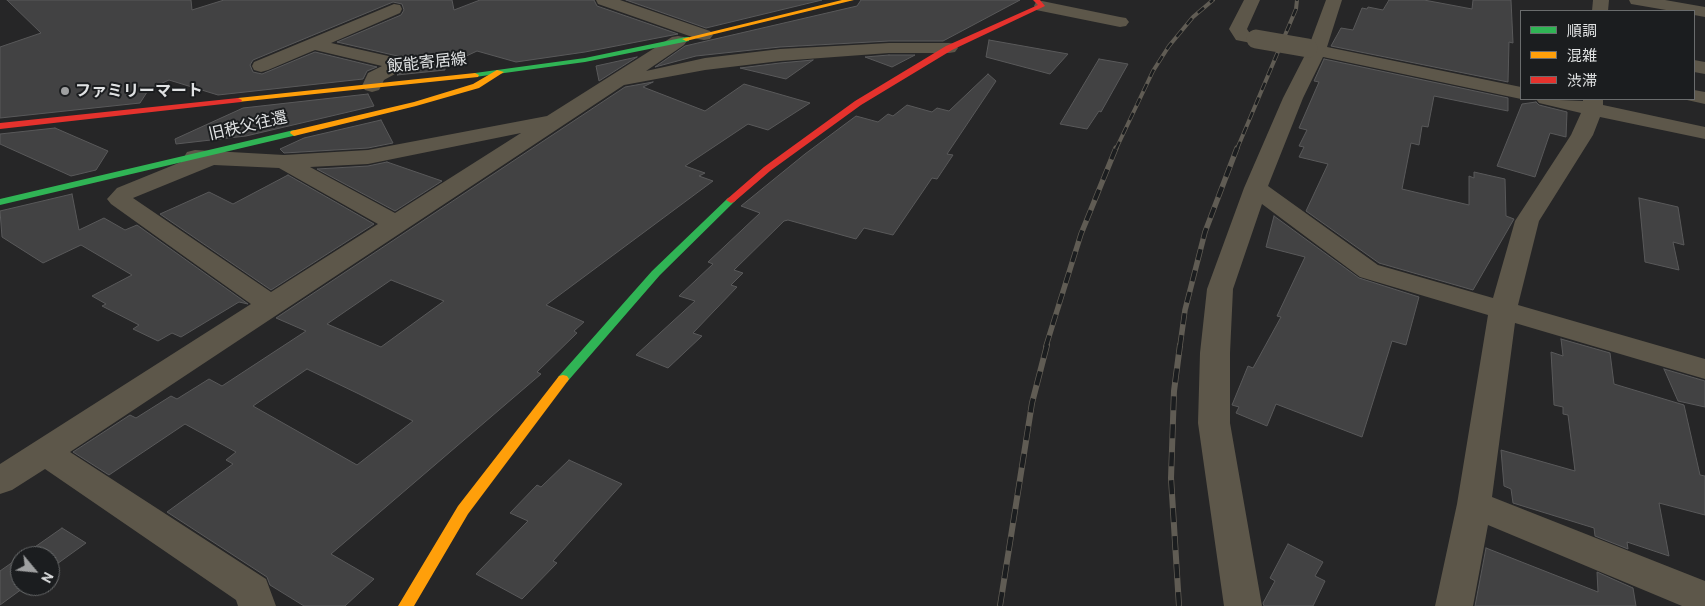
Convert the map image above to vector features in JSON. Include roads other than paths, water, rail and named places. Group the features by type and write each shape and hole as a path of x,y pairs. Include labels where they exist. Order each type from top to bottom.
{"street":[{"path":"604,0 704,35"},
{"name":"飯能寄居線","path":"0,126 500,72 594,58 678,41 851,0"},
{"path":"1252,0 1238,29 1242,36 1312,49 1520,94"},
{"path":"1243,606 1214,424 1215,352 1220,290 1256,188 1312,49 1334,0"},
{"path":"1638,0 1694,10"},
{"path":"406,606 463,510 572,367 662,266 712,216 767,169 858,103 949,48 1039,3 1120,22"},
{"path":"261,66 394,10"},
{"path":"0,481 678,41"},
{"path":"314,44 399,64 375,78 372,86"},
{"path":"615,83 705,64 780,55 889,48 949,48"},
{"name":"旧秩父往還","path":"0,202 444,96 476,86 500,72"},
{"path":"1555,100 1593,104 1705,133"},
{"path":"1454,606 1474,504 1503,310 1528,222 1582,135 1593,104"},
{"path":"187,156 284,162 368,157 559,120"},
{"path":"213,157 125,193 119,199 272,306"},
{"path":"284,162 397,224"},
{"path":"1256,188 1369,271 1705,369"},
{"path":"45,452 253,591 257,606"},
{"path":"1474,504 1705,598"}],"railway":[{"path":"1116,149 1153,71 1169,46 1193,17 1213,0"},
{"path":"1237,149 1296,9 1297,0"},
{"path":"1046,346 1081,234 1116,148"},
{"path":"1180,346 1185,310 1205,232 1237,148"},
{"path":"1000,606 1032,403 1047,345"},
{"path":"1179,606 1171,478 1174,391 1180,345"}],"place":[{"name":"ファミリーマート","path":"65,91"}]}
